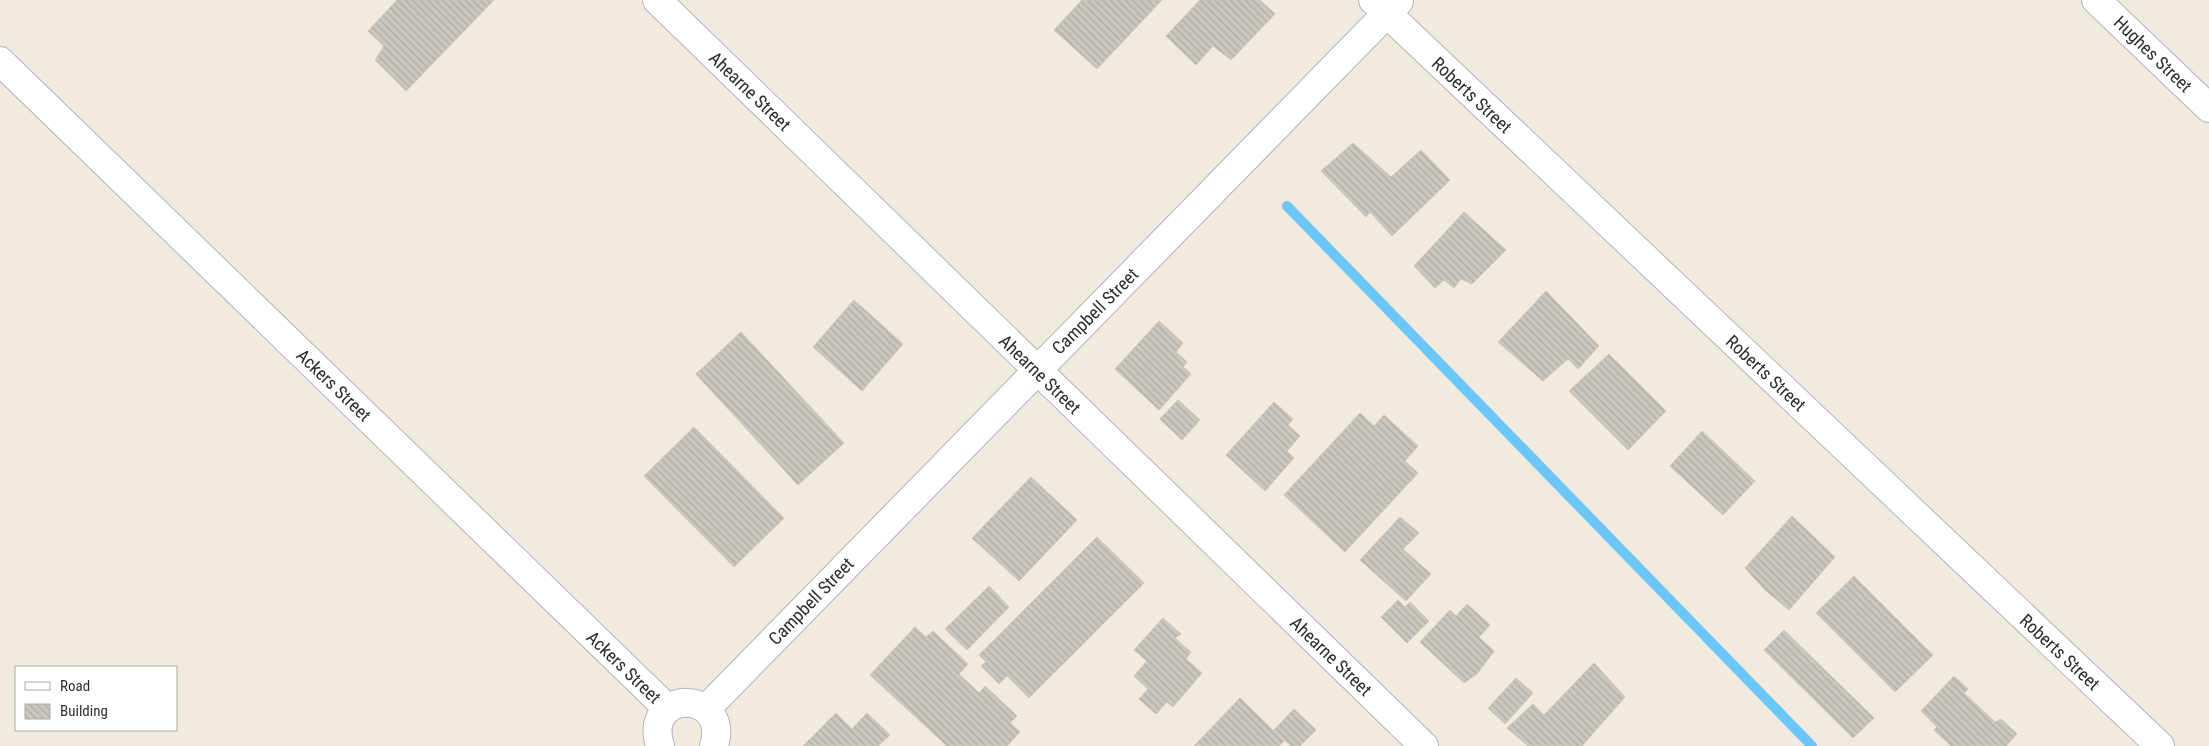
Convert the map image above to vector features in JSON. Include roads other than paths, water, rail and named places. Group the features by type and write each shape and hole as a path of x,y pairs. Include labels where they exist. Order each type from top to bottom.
{"street":[{"name":"Ahearne Street","path":"657,0 1036,371 1424,746"},
{"name":"Hughes Street","path":"2096,0 2209,108"},
{"name":"Campbell Street","path":"706,709 1036,371 1387,5"},
{"name":"Roberts Street","path":"1387,5 2160,746"},
{"name":"Ackers Street","path":"0,61 668,709"},
{"path":"660,746 657,736 657,725 661,716 677,704 687,702 698,704 713,716 716,726 714,746"}],"waterway":[{"path":"1287,206 1812,746"}]}
